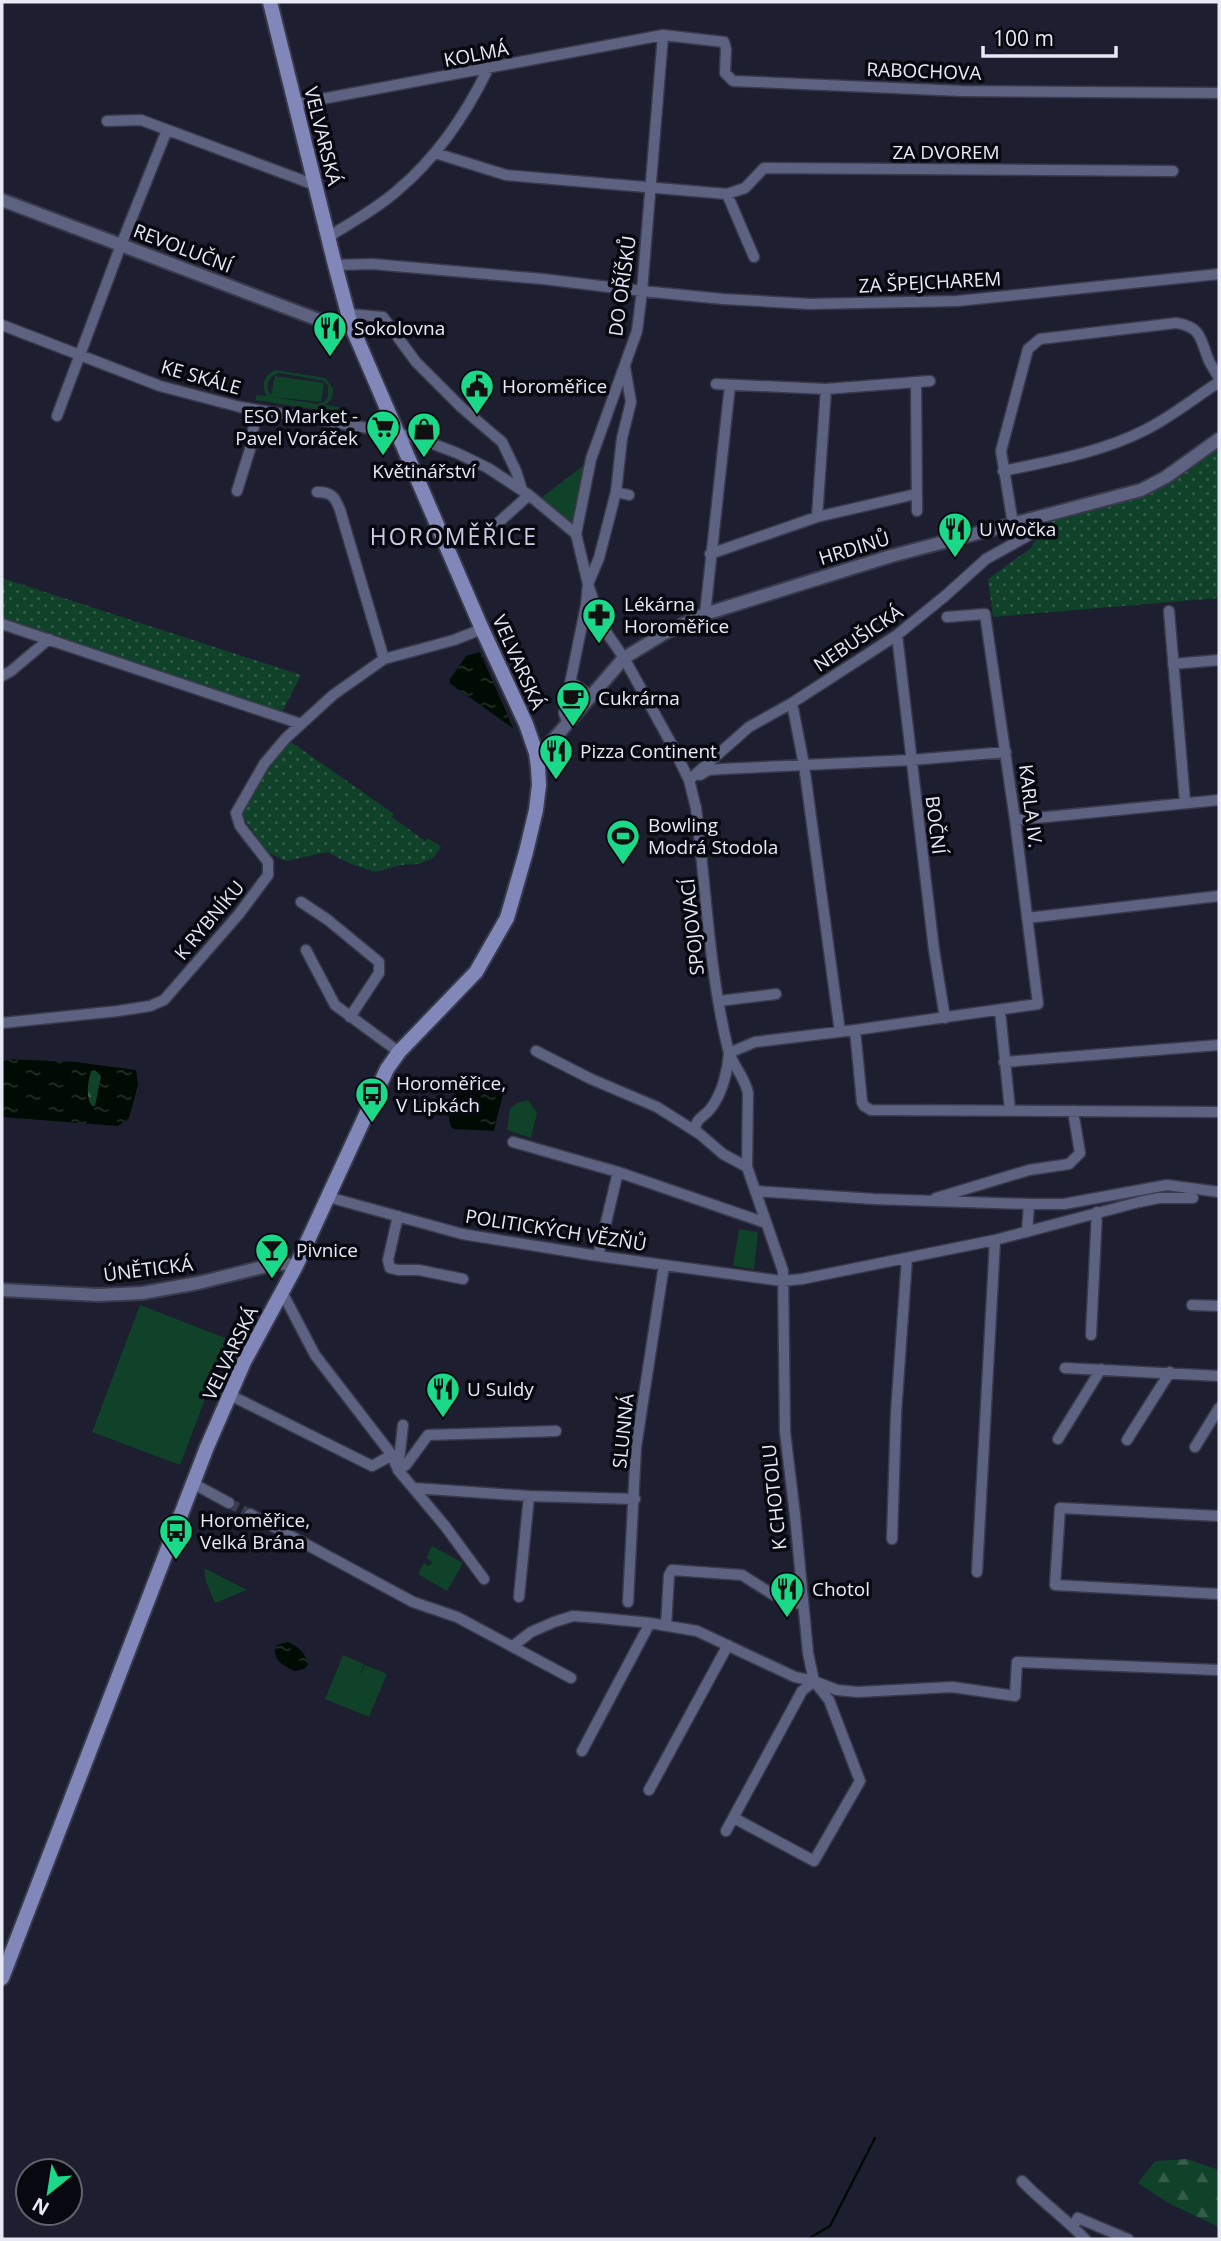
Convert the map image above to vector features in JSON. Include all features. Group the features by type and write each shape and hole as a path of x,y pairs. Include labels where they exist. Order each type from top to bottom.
{"main road":[{"name":"VELVARSKÁ","path":"2,1978 207,1447 244,1362 296,1266 387,1069 399,1052 476,972 507,918 536,810 539,785 536,753 526,724 482,629 349,319 271,4"}],"street":[{"name":"KOLMÁ","path":"295,104 663,35"},
{"name":"RABOCHOVA","path":"663,35 724,41 725,73 733,81 962,91 1219,93"},
{"name":"DO OŘÍŠKŮ","path":"576,534 591,459 637,331 663,35"},
{"path":"328,237 374,209 401,188 435,153 458,125 488,69"},
{"path":"107,121 141,120 315,185"},
{"path":"57,416 167,130"},
{"path":"435,153 506,175 727,194 754,257"},
{"name":"ZA DVOREM","path":"727,194 745,188 764,168 1174,171"},
{"name":"REVOLUČNÍ","path":"2,200 335,326 349,319"},
{"name":"ZA ŠPEJCHAREM","path":"335,265 372,264 542,279 642,292 810,304 930,303 1219,274"},
{"path":"349,319 383,317 416,362 461,407 502,442 525,492 499,522"},
{"path":"1003,471 1045,462 1148,429 1219,380 1200,335 1188,325 1176,323 1040,339 1028,349 1000,451 1003,471 1013,524"},
{"name":"KE SKÁLE","path":"2,325 160,386 256,410 398,433 457,453 488,468 525,492 576,534"},
{"path":"587,584 599,558 616,492 622,438 631,402 625,366"},
{"path":"716,384 826,389 930,381"},
{"path":"916,382 917,511"},
{"path":"705,614 730,385"},
{"path":"817,517 826,389"},
{"path":"237,491 251,446 256,410"},
{"name":"HRDINŮ","path":"536,753 547,747 624,658 665,633 705,614 891,556 1141,490 1166,477 1219,439"},
{"path":"317,492 327,492 335,497 383,659"},
{"path":"616,492 629,495"},
{"path":"710,554 817,517 916,494"},
{"name":"NEBUŠICKÁ","path":"689,780 749,727 792,703 897,635 986,559 1033,533 1038,519"},
{"path":"568,724 564,713 586,605 587,584 576,534"},
{"name":"SPOJOVACÍ","path":"587,584 601,625 624,658 689,780 696,808 719,1001 729,1053 747,1086 747,1167 780,1261 782,1281"},
{"path":"1169,611 1185,802"},
{"name":"KARLA IV.","path":"947,617 985,614 1006,752 1038,1004 1000,1011"},
{"path":"2,624 301,724"},
{"name":"K RYBNÍKU","path":"2,1024 118,1011 150,1006 164,1000 239,914 268,875 268,862 240,825 236,813 264,764 301,724 333,695 383,659 454,640 482,629"},
{"name":"BOČNÍ","path":"897,635 945,1018"},
{"path":"2,676 49,639"},
{"path":"1173,664 1219,660"},
{"path":"571,682 591,696"},
{"path":"792,703 804,765 840,1032"},
{"path":"689,780 715,769 911,760 1006,752"},
{"path":"1015,820 1219,800"},
{"path":"1027,918 1219,896"},
{"path":"301,902 328,920 379,962 379,973 350,1017"},
{"path":"306,950 335,1005 399,1052"},
{"path":"719,1001 776,994"},
{"path":"698,1133 695,1125 699,1118 710,1111 715,1101 728,1068 729,1053 755,1042 1000,1011 1010,1110"},
{"path":"855,1030 862,1102 867,1109 1219,1112"},
{"path":"1004,1062 1219,1045"},
{"path":"536,1051 591,1079 657,1107 698,1133 723,1154 747,1167"},
{"path":"925,1201 1029,1170 1069,1164 1080,1153 1073,1111"},
{"path":"513,1142 618,1171 766,1223"},
{"path":"598,1256 618,1171"},
{"path":"755,1191 1029,1204 1064,1203 1167,1185 1219,1192"},
{"path":"1121,1205 1122,1193"},
{"name":"POLITICKÝCH VĚZŇŮ","path":"328,1197 462,1234 782,1281 995,1240 1121,1205 1159,1198 1193,1198"},
{"path":"1027,1232 1029,1204"},
{"path":"1091,1335 1097,1212"},
{"path":"398,1216 388,1260 390,1268 419,1270 463,1279"},
{"path":"977,1572 995,1240"},
{"path":"892,1539 896,1413 907,1258"},
{"name":"ÚNĚTICKÁ","path":"2,1290 98,1295 142,1293 198,1283 279,1263 296,1266"},
{"name":"SLUNNÁ","path":"628,1602 636,1447 664,1265"},
{"name":"K CHOTOLU","path":"733,1818 814,1861 860,1781 829,1700 814,1681 808,1653 785,1432 782,1281"},
{"path":"282,1293 315,1355 392,1455 398,1469 484,1579"},
{"path":"1192,1305 1219,1305"},
{"path":"1065,1368 1219,1376"},
{"path":"1058,1440 1101,1369"},
{"path":"1127,1440 1170,1372"},
{"path":"230,1395 372,1466 392,1455"},
{"path":"1195,1447 1219,1408"},
{"path":"398,1469 404,1425"},
{"path":"398,1469 406,1465 429,1434 556,1431"},
{"path":"194,1485 229,1503"},
{"path":"414,1488 529,1496 635,1499"},
{"path":"519,1597 529,1496"},
{"path":"1219,1516 1060,1508 1055,1585 1219,1594"},
{"path":"250,1514 413,1602 457,1617 571,1678"},
{"path":"666,1626 669,1575 672,1570 742,1575 772,1594 803,1605"},
{"path":"513,1646 531,1632 573,1616 649,1623 697,1632 795,1677 837,1690 858,1692 952,1687 1015,1696 1017,1662 1219,1670"},
{"path":"582,1751 649,1623"},
{"path":"649,1790 728,1645"},
{"path":"726,1831 802,1691 814,1681"},
{"path":"1022,2181 1048,2208 1075,2222 1128,2239"},
{"path":"1075,2222 1085,2239"}],"green space":[{"path":"275,370 326,378 333,389 332,398 326,405 339,407 338,413 256,400 256,395 267,396 264,381","holes":["280,373 324,381 328,386 328,397 324,402 317,404 273,397 321,402 324,383 275,376 271,395 268,388 270,379 276,374"]},
{"path":"1219,447 1219,598 993,617 988,579 1031,548 1045,523 1144,496 1168,483"},
{"path":"584,465 573,527 541,498"},
{"path":"2,578 301,675 282,712 164,675 2,619"},
{"path":"291,742 394,814 392,817 425,841 428,838 441,847 433,858 419,864 401,865 375,872 327,852 286,861 267,852 241,814 267,766"},
{"path":"95,1070 101,1075 96,1106 92,1106 88,1099 88,1084 91,1071"},
{"path":"528,1100 537,1113 531,1138 507,1130 510,1108"},
{"path":"739,1229 758,1232 754,1269 733,1266"},
{"path":"140,1305 228,1339 180,1465 92,1432"},
{"path":"432,1546 463,1563 447,1591 418,1574 424,1563 429,1566 432,1562 426,1558"},
{"path":"204,1568 247,1590 215,1603 206,1582"},
{"path":"343,1655 364,1664 360,1676 365,1665 387,1674 369,1717 325,1699"},
{"path":"1187,2159 1219,2170 1219,2227 1168,2203 1138,2183 1155,2161"}],"water":[{"path":"480,652 513,728 448,682 466,656"},
{"path":"2,1059 76,1062 136,1070 138,1085 129,1118 118,1126 2,1117","holes":["95,1070 101,1076 95,1106 92,1106 88,1094 91,1071"]},
{"path":"501,1091 503,1094 494,1131 451,1127 449,1109 456,1093"},
{"path":"288,1642 304,1654 308,1665 304,1669 295,1671 277,1658 277,1645"}],"waterway":[{"path":"808,2239 830,2226 875,2138"}],"tunnel":[{"path":"229,1503 250,1514"}],"place":[{"name":"Sokolovna","path":"330,358"},
{"name":"Horoměřice","path":"477,416"},
{"name":"ESO Market - Pavel Voráček","path":"383,457"},
{"name":"Květinářství","path":"424,459"},
{"name":"U Wočka","path":"955,559"},
{"name":"Lékárna Horoměřice","path":"599,645"},
{"name":"Cukrárna","path":"573,728"},
{"name":"Pizza Continent","path":"556,781"},
{"name":"Bowling Modrá Stodola","path":"623,866"},
{"name":"Horoměřice, V Lipkách","path":"372,1124"},
{"name":"Pivnice","path":"272,1280"},
{"name":"U Suldy","path":"443,1419"},
{"name":"Horoměřice, Velká Brána","path":"176,1561"},
{"name":"Chotol","path":"787,1619"}],"district":[{"name":"HOROMĚŘICE","path":"454,537"}]}
